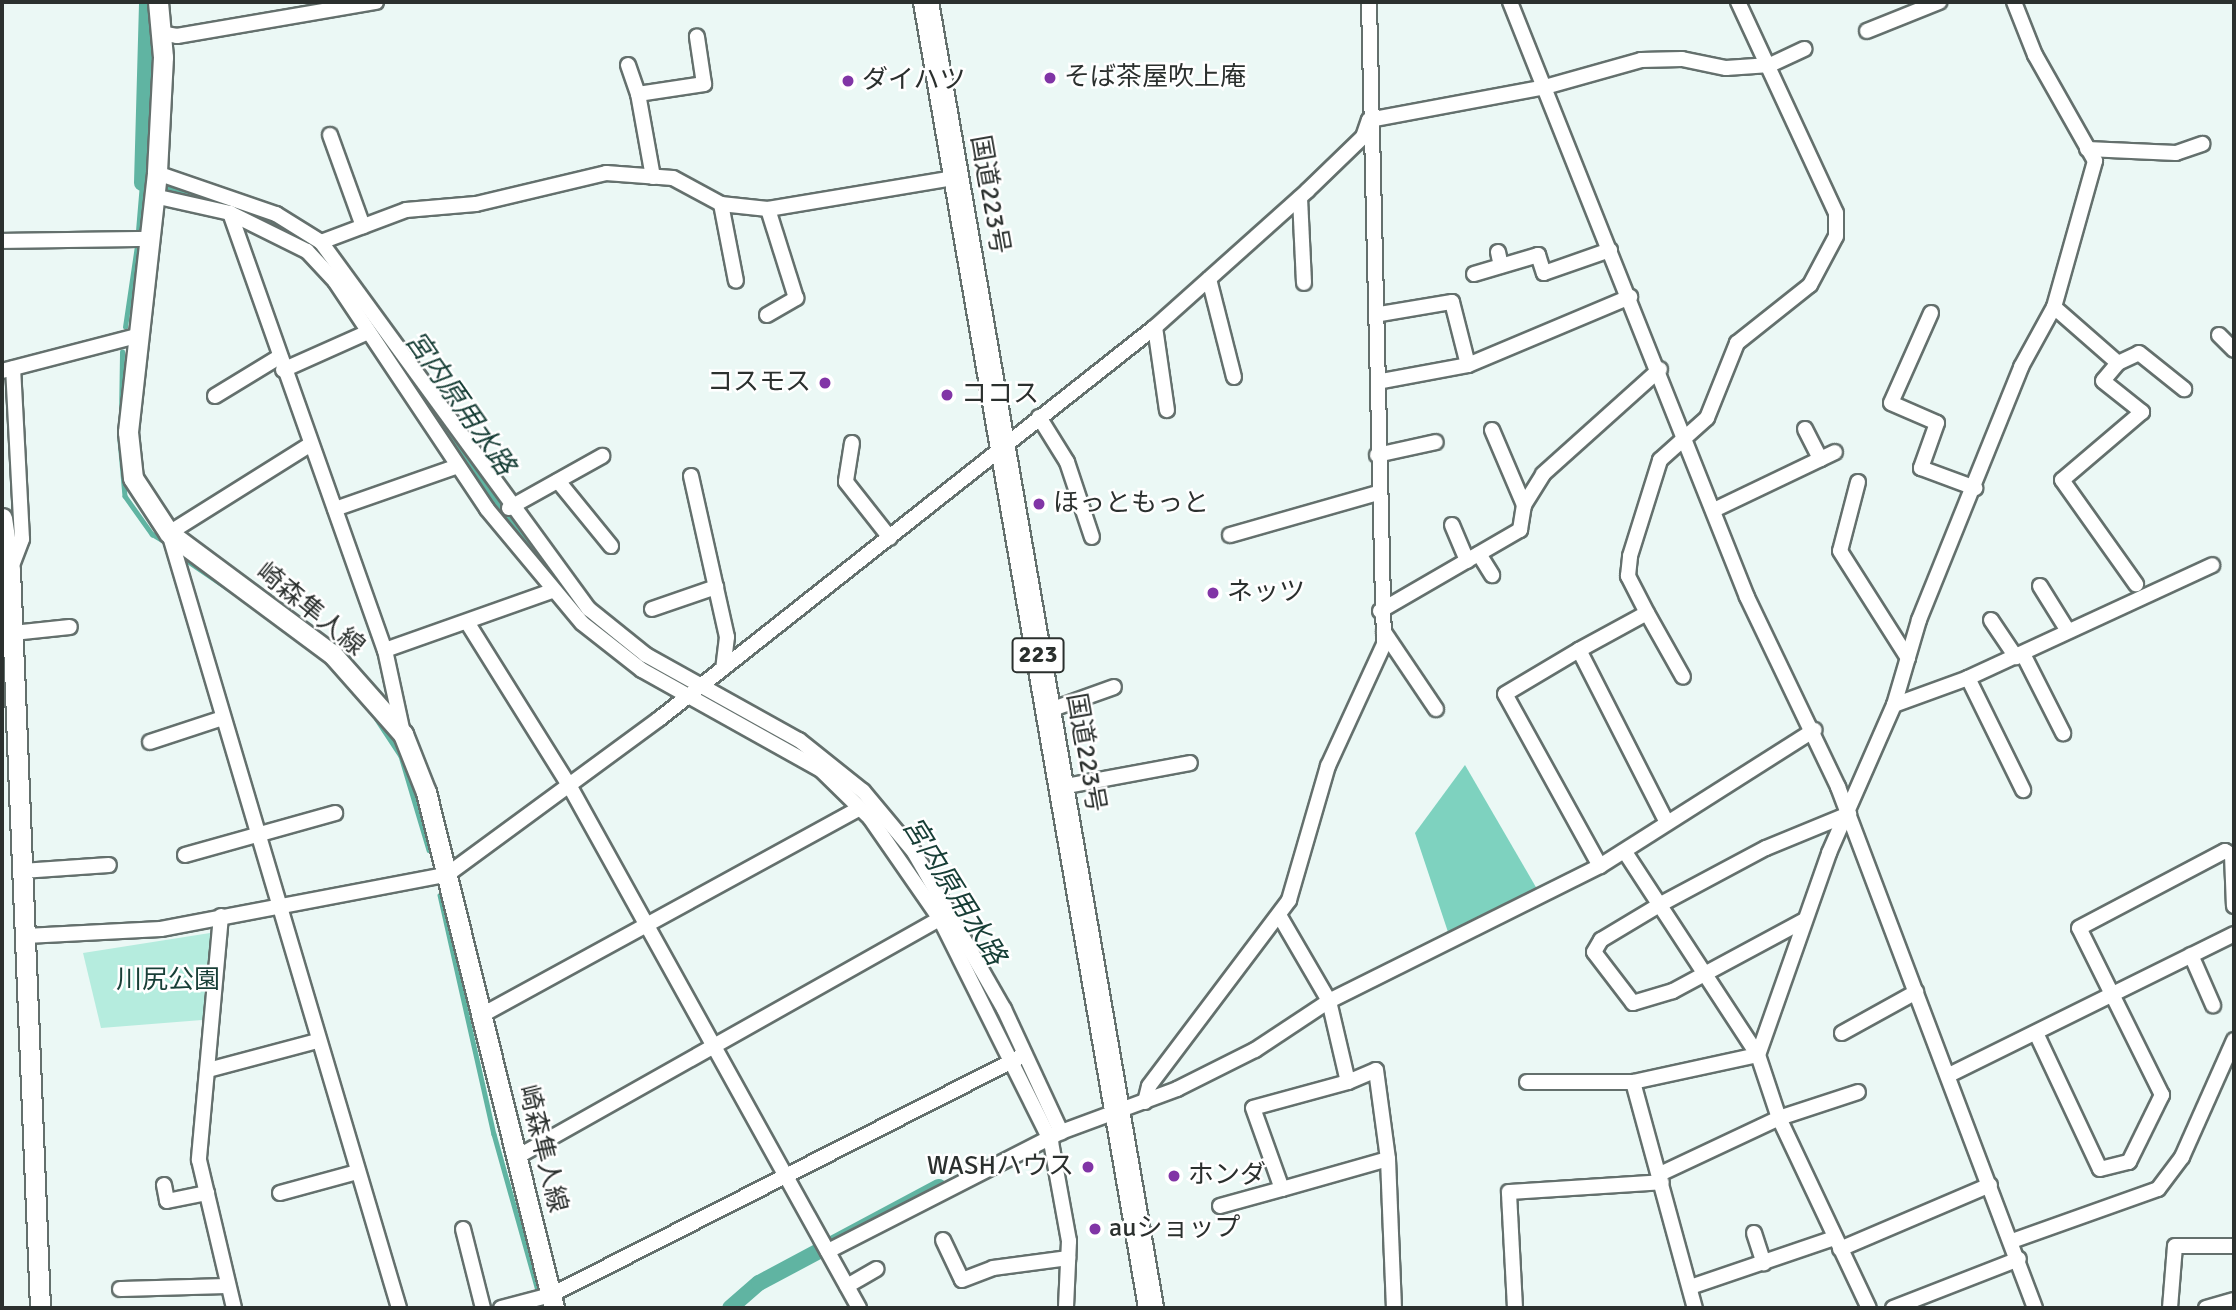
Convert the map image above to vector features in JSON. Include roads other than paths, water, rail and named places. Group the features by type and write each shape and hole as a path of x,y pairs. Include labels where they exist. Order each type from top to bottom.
{"highway":[{"name":"国道223号","path":"926,2 1114,1112 1151,1308"}],"main road":[{"name":"崎森隼人線","path":"158,2 160,33 157,173 136,337 128,432 133,478 169,533 333,655 403,734 448,874 552,1301"},
{"path":"2,517 10,569 40,1308"}],"street":[{"path":"160,33 177,36 376,2"},
{"path":"1145,1102 1149,1086 1279,915 1309,839 1328,766 1384,644 1380,611 1377,493 1382,381 1369,120 1369,2"},
{"path":"1510,2 1660,369 1747,597 1814,730 1849,814 2019,1259 2035,1308"},
{"path":"1683,677 1628,576 1630,556 1660,460 1707,418 1737,343 1810,285 1836,236 1836,213 1770,65 1738,2"},
{"path":"1867,31 1939,2"},
{"path":"1758,1055 1803,921 1894,705 1908,657 2021,367 2054,307 2095,161 2035,55 2014,2"},
{"path":"638,94 704,84 697,37"},
{"path":"1369,120 1545,87 1642,60 1682,59 1726,68 1770,65 1805,49"},
{"path":"628,65 638,94 653,177"},
{"path":"26,936 161,929 275,904 448,874 723,668 1155,327 1300,198 1363,137 1369,120"},
{"path":"330,135 363,226"},
{"path":"2087,149 2176,153 2202,144"},
{"path":"157,173 276,215 321,242 509,508 589,609 694,690 821,770 859,809 940,919 1020,1057"},
{"path":"321,242 418,207 476,204 606,173 673,178 721,204 768,209 954,178"},
{"path":"154,196 230,213 307,251 368,332 458,466 552,591 620,655 799,740 888,818 962,933 1056,1137 1068,1258 1066,1308"},
{"path":"1300,198 1304,283"},
{"path":"721,204 736,281"},
{"path":"767,315 796,298 768,209"},
{"path":"230,213 385,650 403,734"},
{"path":"2,241 148,239"},
{"path":"1474,274 1500,259 1538,255 1544,274 1610,250"},
{"path":"1209,279 1234,377"},
{"path":"1382,381 1468,365 1630,297"},
{"path":"1380,314 1451,302 1468,365"},
{"path":"2054,307 2119,363"},
{"path":"1931,313 1891,403 1937,423 1921,468 1975,488"},
{"path":"1155,327 1167,410"},
{"path":"215,396 281,363 368,332"},
{"path":"2219,335 2234,350"},
{"path":"10,569 22,539 7,369 136,337"},
{"path":"2136,584 2062,480 2142,412 2103,381 2119,363 2138,353 2184,389"},
{"path":"1380,611 1520,530 1524,505 1543,474 1660,369"},
{"path":"1039,417 1067,462 1092,537"},
{"path":"1805,429 1820,459"},
{"path":"1492,430 1524,505"},
{"path":"1377,455 1436,442"},
{"path":"852,443 846,482 890,538"},
{"path":"311,444 169,533 220,719 399,1308"},
{"path":"1714,510 1835,452"},
{"path":"509,508 602,456"},
{"path":"335,509 458,466"},
{"path":"691,477 727,637 723,668"},
{"path":"558,481 611,546"},
{"path":"1858,482 1840,551 1908,657"},
{"path":"1230,535 1377,493"},
{"path":"1452,524 1473,558 1492,575"},
{"path":"1894,705 1968,678 2212,565"},
{"path":"2040,586 2068,631"},
{"path":"652,609 716,587"},
{"path":"385,650 552,591"},
{"path":"1600,866 1505,694 1647,614"},
{"path":"1991,620 2019,655 2063,733"},
{"path":"467,622 569,785 859,1308"},
{"path":"13,633 70,627"},
{"path":"1382,630 1436,709"},
{"path":"1579,650 1667,823"},
{"path":"1968,678 2023,790"},
{"path":"1048,710 1114,687"},
{"path":"149,743 220,719"},
{"path":"828,1251 1056,1137 1145,1102 1255,1050 1329,1000 1625,852 1814,730"},
{"path":"1061,788 1191,763"},
{"path":"482,1015 646,921 859,809"},
{"path":"185,855 335,813"},
{"path":"1803,921 1706,974 1633,1003 1594,952 1601,940 1661,904 1766,848 1849,814"},
{"path":"2036,1033 2102,1171 2129,1162 2162,1095 2078,931 2083,923 2225,851 2232,855 2234,906"},
{"path":"1625,852 1758,1055 1779,1118 1869,1308"},
{"path":"22,871 109,865"},
{"path":"1279,915 1329,1000 1348,1082"},
{"path":"221,916 200,1160 234,1308"},
{"path":"517,1157 940,919"},
{"path":"1949,1075 2234,934"},
{"path":"2191,955 2213,1005"},
{"path":"1842,1033 1916,992"},
{"path":"2012,1241 2158,1189 2182,1157 2234,1040"},
{"path":"208,1070 317,1041"},
{"path":"1527,1083 1633,1082 1758,1055"},
{"path":"501,1308 552,1301 784,1177 1020,1057"},
{"path":"1282,1189 1253,1108 1348,1082 1376,1070 1388,1159 1394,1308"},
{"path":"1633,1082 1695,1308"},
{"path":"1516,1308 1508,1192 1661,1178 1779,1118 1858,1092"},
{"path":"1220,1206 1388,1159"},
{"path":"280,1193 357,1172"},
{"path":"164,1185 167,1201 207,1192"},
{"path":"1690,1287 1764,1263 1837,1244 1990,1185"},
{"path":"463,1229 483,1308"},
{"path":"1754,1233 1764,1263"},
{"path":"943,1240 962,1280 993,1268 1068,1258"},
{"path":"2170,1308 2175,1247 2234,1246"},
{"path":"1893,1308 2019,1259"},
{"path":"847,1286 877,1269"},
{"path":"120,1289 228,1286"},
{"path":"2206,1308 2234,1300"}],"waterway":[{"name":"宮内原用水路","path":"142,183 147,2"},
{"path":"138,231 142,183"},
{"name":"宮内原用水路","path":"172,188 263,218 314,245 331,264"},
{"path":"125,327 137,246"},
{"name":"宮内原用水路","path":"391,347 539,562"},
{"path":"121,418 122,352"},
{"path":"120,440 125,496 152,534 167,543"},
{"path":"179,555 233,592"},
{"name":"宮内原用水路","path":"564,593 607,636 682,686"},
{"name":"宮内原用水路","path":"703,697 752,720"},
{"path":"376,718 401,756 429,850"},
{"name":"宮内原用水路","path":"896,837 928,889"},
{"path":"440,895 494,1134 539,1294"},
{"name":"宮内原用水路","path":"730,1308 759,1283 939,1187"}],"place":[{"name":"そば茶屋吹上庵","path":"1050,78"},
{"name":"ダイハツ","path":"848,81"},
{"name":"コスモス","path":"825,383"},
{"name":"ココス","path":"947,395"},
{"name":"ほっともっと","path":"1039,504"},
{"name":"ネッツ","path":"1213,593"},
{"name":"WASHハウス","path":"1088,1167"},
{"name":"ホンダ","path":"1174,1176"},
{"name":"auショップ","path":"1095,1229"}],"park label":[{"name":"川尻公園","path":"168,981"}]}
